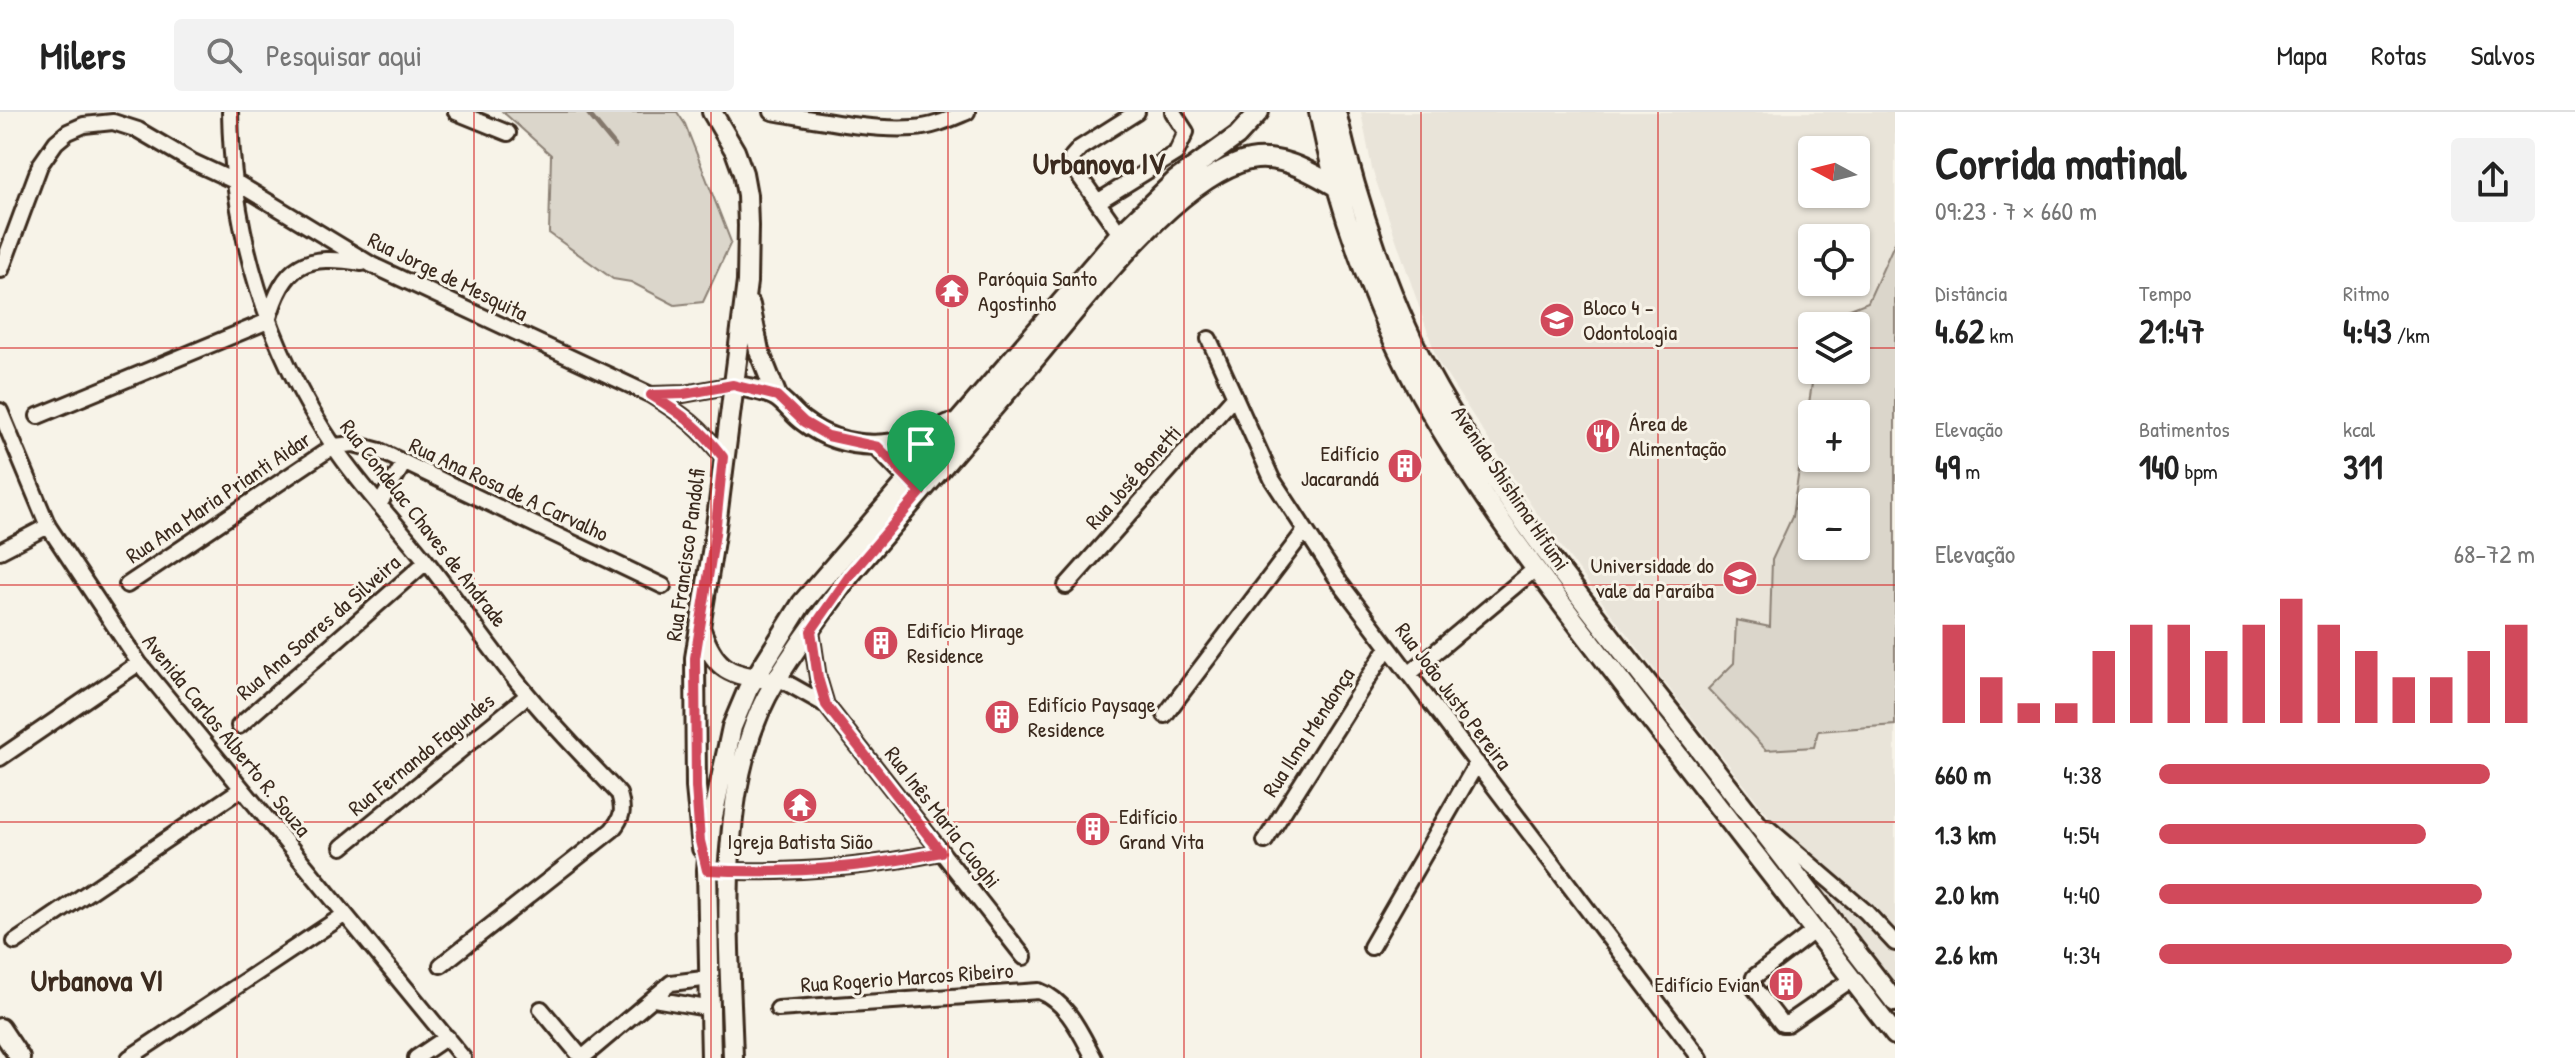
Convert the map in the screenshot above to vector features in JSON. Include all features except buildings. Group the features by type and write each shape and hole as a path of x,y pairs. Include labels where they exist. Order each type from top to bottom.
{"street":[{"name":"Rua Condelac Chaves de Andrade","path":"230,112 234,181 246,250 268,321 295,380 334,446 379,505 528,695 619,794 624,809 612,830 441,965"},
{"path":"456,112 508,133"},
{"name":"Rua Francisco Pandolfi","path":"707,870 700,841 695,658 715,534 747,282 748,226 743,173 735,151 712,112"},
{"path":"772,112 914,128 936,125 967,112"},
{"path":"1120,234 1073,167 1072,157 1080,148 1137,112"},
{"path":"1099,201 1176,153 1186,132 1173,112"},
{"path":"733,1058 732,832 741,769 766,699 959,419 1120,234 1176,180 1237,136 1259,112"},
{"name":"Avenida Shishima Hifumi","path":"1319,112 1335,186 1376,297 1419,392 1451,446 1535,569 1895,1035"},
{"name":"Avenida Shishima Hifumi","path":"1336,112 1348,160 1391,288 1438,389 1554,564 1895,1002"},
{"name":"Rua Jorge de Mesquita","path":"1,270 40,165 56,142 84,125 113,122 138,130 191,161 234,181 372,265 651,395 682,413 704,432 723,457"},
{"path":"711,1058 707,870 711,826 732,727 754,677 802,603 915,485 1142,236 1196,188 1225,169 1252,159 1295,165 1335,186"},
{"path":"38,416 268,321 285,279 294,268 308,261 338,259 372,265"},
{"path":"747,282 759,351 777,396 804,422 828,436 878,447 907,442 959,419"},
{"name":"Rua João Justo Pereira","path":"1209,339 1272,479 1304,532 1700,1058"},
{"name":"Rua Jorge de Mesquita","path":"651,395 684,394 733,385"},
{"path":"733,385 777,396"},
{"name":"Rua José Bonetti","path":"1066,586 1234,397"},
{"name":"Avenida Carlos Alberto R. Souza","path":"0,411 48,526 139,663 463,1058"},
{"name":"Rua Ana Rosa de A Carvalho","path":"334,446 354,444 380,451 663,586"},
{"name":"Rua Ana Maria Prianti Aidar","path":"127,585 334,446"},
{"path":"878,447 915,485"},
{"path":"379,505 404,463"},
{"path":"0,551 48,526"},
{"path":"1165,715 1304,532"},
{"name":"Rua Ana Soares da Silveira","path":"239,726 426,562"},
{"path":"1409,674 1535,569"},
{"path":"700,627 717,663 734,674 778,678"},
{"name":"Rua Inês Maria Cuoghi","path":"811,631 818,678 826,705 1024,957"},
{"name":"Rua Ilma Mendonça","path":"1265,841 1388,647"},
{"path":"0,758 139,663"},
{"name":"Rua Inês Maria Cuoghi","path":"778,678 826,705"},
{"name":"Rua Fernando Fagundes","path":"342,847 528,695"},
{"path":"1371,947 1477,763"},
{"path":"15,942 241,789"},
{"path":"1745,807 1855,902 1895,943"},
{"path":"707,870 831,868 941,852"},
{"path":"129,1058 344,915"},
{"path":"1814,931 1754,977 1752,985 1782,1024 1787,1024 1852,979"},
{"path":"541,1009 582,1058 671,983 711,978"},
{"name":"Rua Rogerio Marcos Ribeiro","path":"778,1009 1039,991 1053,997 1078,1027 1094,1058"},
{"path":"654,999 712,1009"},
{"path":"0,1028 20,1058"},
{"path":"416,1058 447,1037"}],"shaded area":[{"path":"503,112 677,112 685,124 731,242 703,302 675,305 631,282 613,279 549,233 551,155"},
{"name":"Universidade do vale da Paraíba","path":"1361,112 1895,112 1895,987 1533,508 1438,362 1372,169"},
{"path":"1895,242 1895,725 1818,731 1814,747 1766,750 1708,689 1734,663 1736,620 1770,627 1772,560 1792,517 1799,472 1870,472 1870,400 1810,400 1812,384 1870,384 1870,312 1842,312 1868,302"}],"waterway":[{"path":"587,112 615,146"}],"place":[{"name":"Paróquia Santo Agostinho","path":"952,291"},
{"name":"Bloco 4 - Odontologia","path":"1557,320"},
{"name":"Área de Alimentação","path":"1603,436"},
{"name":"Edifício Jacarandá","path":"1405,466"},
{"name":"Universidade do vale da Paraíba","path":"1740,578"},
{"name":"Edifício Mirage Residence","path":"881,643"},
{"name":"Edifício Paysage Residence","path":"1002,717"},
{"name":"Igreja Batista Sião","path":"800,805"},
{"name":"Edifício Grand Vita","path":"1093,829"},
{"name":"Edifício Evian","path":"1786,984"}],"district":[{"name":"Urbanova IV","path":"1099,164"},
{"name":"Urbanova VI","path":"97,981"}],"route":[{"path":"733,385 777,396 804,422 828,436 878,447 921,492 850,575 811,631 813,655 826,705 941,852 831,868 707,870 700,841 696,787 695,658 715,534 723,457 704,432 682,413 651,395 684,394 733,385"}]}
